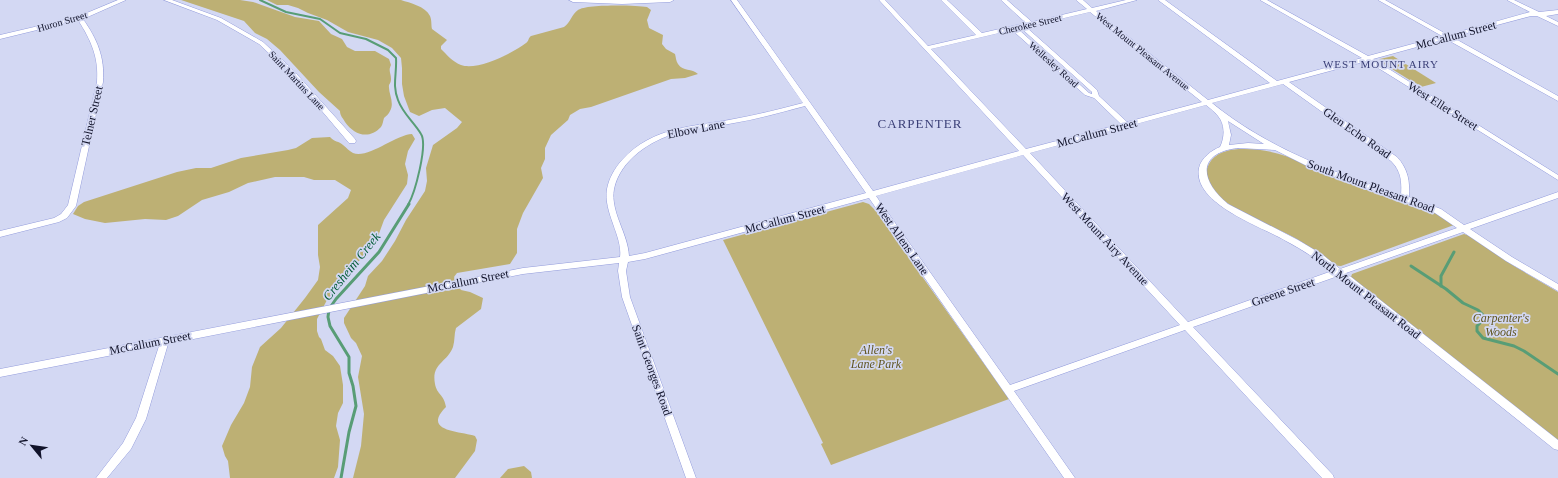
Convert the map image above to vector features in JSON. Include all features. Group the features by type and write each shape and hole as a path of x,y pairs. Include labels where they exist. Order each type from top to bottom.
{"main road":[{"path":"573,0 626,2 670,0"}],"street":[{"name":"Huron Street","path":"0,37 79,18 122,0"},
{"name":"Saint Martins Lane","path":"167,0 219,19 261,43 291,71 352,141"},
{"name":"West Allens Lane","path":"734,0 1070,478"},
{"name":"West Mount Airy Avenue","path":"882,0 1329,478"},
{"path":"944,0 980,35"},
{"path":"1004,0 1031,24"},
{"name":"West Mount Pleasant Avenue","path":"1079,0 1207,103"},
{"name":"Cherokee Street","path":"926,48 1134,0"},
{"path":"1161,0 1276,84"},
{"name":"West Ellet Street","path":"1263,0 1368,59 1558,178"},
{"path":"1380,0 1558,99"},
{"path":"1510,0 1558,24"},
{"name":"McCallum Street","path":"0,373 523,271 624,260 669,250 1531,14 1558,12"},
{"name":"Telner Street","path":"0,234 48,223 64,216 72,206 101,74 101,63 98,49 91,34 79,18"},
{"name":"Wellesley Road","path":"1022,26 1095,91 1096,97"},
{"name":"Wellesley Road","path":"1014,28 1087,94 1096,97 1126,125"},
{"name":"Glen Echo Road","path":"1285,82 1394,159 1401,166 1406,175 1405,199"},
{"path":"1207,103 1221,114 1227,132 1227,140 1224,147 1277,148"},
{"name":"Elbow Lane","path":"624,260 624,248 611,208 609,194 611,182 617,171 631,156 651,141 669,133 684,129 734,121 807,104"},
{"name":"South Mount Pleasant Road","path":"1221,114 1277,148 1348,180 1438,211 1509,259 1558,288"},
{"name":"North Mount Pleasant Road","path":"1224,147 1209,158 1203,169 1204,181 1212,194 1232,210 1295,241 1339,272 1558,446"},
{"name":"Greene Street","path":"1008,389 1558,195"},
{"name":"Saint Georges Road","path":"624,260 623,278 626,297 691,478"},
{"path":"101,478 127,446 141,419 166,340"}],"green space":[{"path":"181,0 240,0 253,2 295,17 319,21 331,34 342,39 347,47 355,51 375,51 389,59 391,65 391,82 389,88 392,104 390,112 384,118 381,127 372,134 367,135 357,133 345,122 340,111 319,92 280,50 267,39 255,33 244,21"},
{"path":"267,0 401,0 409,2 421,7 428,13 431,18 432,29 447,40 441,46 441,49 455,62 468,66 476,66 495,60 520,47 527,42 531,36 564,27 578,10 583,8 611,6 647,7 651,10 647,20 649,28 663,35 662,44 666,49 675,54 678,64 682,68 698,74 685,78 671,79 591,107 580,109 570,115 568,120 551,135 545,148 545,159 541,168 543,178 523,213 517,229 517,253 510,264 457,273 454,277 461,290 483,298 481,309 456,328 453,347 447,357 437,367 434,377 436,388 444,399 446,407 439,415 438,421 440,426 453,431 475,436 477,440 475,451 455,478 353,478 361,446 364,414 358,377 362,356 356,343 351,338 344,323 344,318 365,286 368,276 382,261 425,191 427,181 426,168 433,145 457,128 462,122 445,108 432,110 419,116 410,112 404,96 402,84 401,58 392,48 378,40 348,32 327,20 298,8 288,5 277,5"},
{"path":"1393,56 1436,83 1421,87 1379,61 1380,59"},
{"path":"412,134 415,139 408,151 405,164 408,175 407,184 384,220 377,239 327,300 317,319 317,331 319,337 325,350 333,356 340,366 343,385 343,403 338,413 336,426 340,440 338,467 334,478 230,478 228,461 222,446 231,425 244,403 250,387 252,367 260,347 281,328 318,280 320,267 318,255 318,225 348,198 351,190 335,180 314,180 304,177 275,177 248,183 229,192 202,200 178,216 166,220 145,219 105,223 85,219 73,214 78,206 84,202 177,172 196,168 211,168 241,158 296,148 312,138 330,137 353,153 359,154 374,150 405,135"},
{"path":"1244,149 1267,151 1288,157 1434,212 1454,225 1341,266 1332,264 1308,246 1231,206 1219,197 1210,187 1206,176 1209,164 1212,160 1216,156 1225,152"},
{"name":"Allen's Lane Park","path":"863,202 869,204 875,210 1009,399 831,465 821,444 823,443 723,240"},
{"name":"Carpenter's Woods","path":"1464,234 1470,236 1514,266 1558,292 1558,442 1351,277 1352,274"},
{"path":"524,466 531,472 532,478 500,478 508,469"}],"waterway":[{"name":"Cresheim Creek","path":"260,0 286,12 320,19 340,33 366,39 388,50 396,58 396,95 403,110 421,134 423,140 420,169 408,205"},
{"name":"Cresheim Creek","path":"341,478 349,432 356,406 353,386 349,373 349,357 330,326 328,317 329,309 336,299 379,252 409,204"},
{"path":"1441,286 1441,276 1454,252"},
{"path":"1411,266 1441,286"},
{"path":"1441,286 1463,303 1478,310 1483,315 1484,319 1477,326 1477,331 1483,338 1514,346 1558,374"}],"district":[{"name":"WEST MOUNT AIRY","path":"1381,64"},
{"name":"CARPENTER","path":"920,123"}]}
